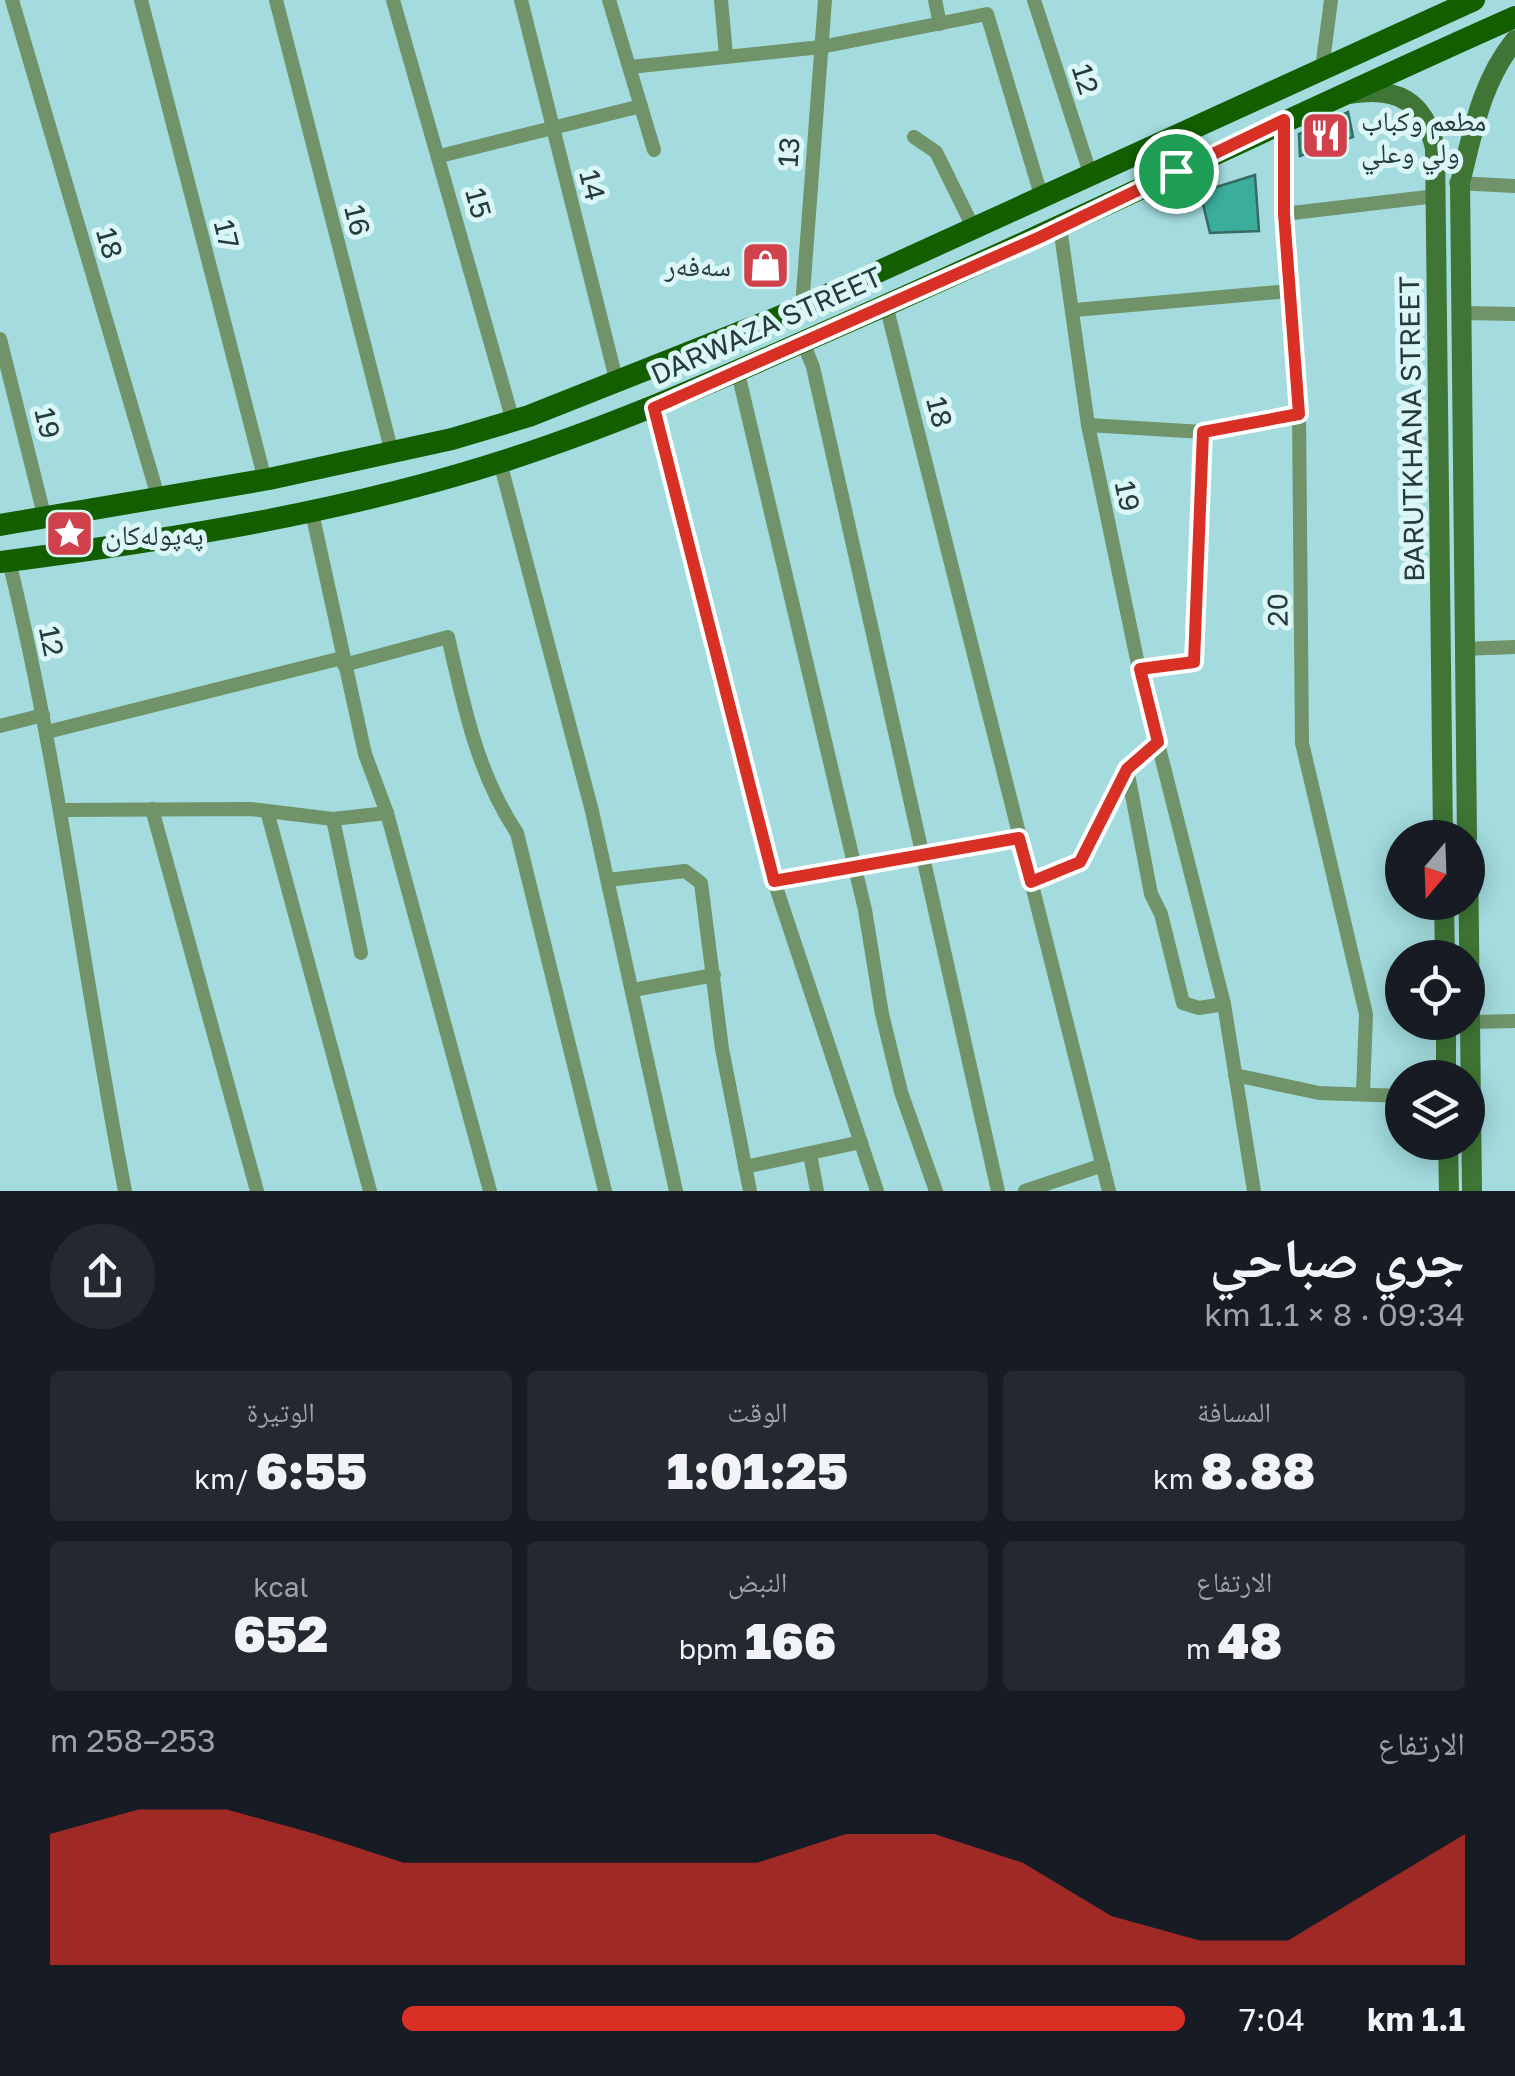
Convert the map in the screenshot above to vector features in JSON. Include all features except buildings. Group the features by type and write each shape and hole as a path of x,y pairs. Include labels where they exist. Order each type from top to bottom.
{"main road":[{"name":"DARWAZA STREET","path":"0,525 265,480 392,453 513,421 618,383 802,307 1042,194 1474,0"},
{"name":"DARWAZA STREET","path":"4,561 375,494 500,462 654,408 1060,227 1284,120 1515,17"},
{"name":"BARUTKHANA STREET","path":"1467,820 1460,183 1480,100 1499,60 1515,40"},
{"name":"BARUTKHANA STREET","path":"1338,96 1386,92 1420,109 1435,148 1444,820"},
{"path":"366,459 375,494"},
{"path":"1472,1040 1472,1191"},
{"path":"1448,1160 1449,1191"},
{"path":"1448,1165 1472,1165"}],"street":[{"name":"18","path":"12,0 159,500"},
{"name":"17","path":"141,0 265,480"},
{"name":"16","path":"276,0 392,453"},
{"name":"15","path":"392,0 440,156 513,421"},
{"name":"14","path":"521,0 618,383"},
{"path":"610,0 654,150"},
{"path":"721,0 726,55"},
{"name":"13","path":"802,307 825,0"},
{"path":"935,0 940,24"},
{"name":"12","path":"1034,0 1090,173"},
{"path":"1322,69 1331,0"},
{"path":"630,66 820,47 987,14 1042,194"},
{"path":"440,156 641,106"},
{"name":"20","path":"1284,120 1284,214 1299,414 1302,743 1366,1014 1363,1092"},
{"path":"914,137 936,152 973,228"},
{"path":"1284,214 1460,183 1515,186"},
{"name":"19","path":"1060,227 1075,310 1088,424 1140,669 1224,1004 1254,1191"},
{"path":"1075,310 1290,291"},
{"name":"18","path":"886,305 1110,1191"},
{"path":"1463,313 1515,314"},
{"name":"19","path":"0,338 45,519"},
{"path":"802,342 813,367 998,1191"},
{"path":"738,373 865,910 901,1092 936,1191"},
{"path":"654,408 774,881 877,1191"},
{"path":"1088,424 1203,432 1299,414"},
{"path":"1140,669 1194,662 1203,432"},
{"path":"500,462 608,880 676,1191"},
{"path":"311,508 365,754 387,813 490,1191"},
{"name":"12","path":"4,561 44,715 125,1191"},
{"path":"47,732 448,637 474,745 499,807 517,833 605,1191"},
{"path":"1463,649 1515,647"},
{"path":"0,726 44,715"},
{"path":"1031,882 1080,862 1127,769 1158,742"},
{"path":"1127,769 1152,894 1161,914 1182,1003 1199,1008 1224,1004"},
{"path":"152,809 257,1191"},
{"path":"62,810 267,811 333,819 387,813"},
{"path":"267,811 370,1191"},
{"path":"333,819 361,953"},
{"path":"774,881 1019,838"},
{"path":"608,880 685,871 694,876 706,899 714,975 750,1191"},
{"path":"633,990 714,975"},
{"path":"1485,1022 1515,1021"},
{"path":"1236,1074 1319,1092 1385,1094"},
{"path":"745,1167 861,1142"},
{"path":"810,1154 817,1191"},
{"path":"1025,1191 1103,1165"}],"place":[{"name":"مطعم وكباب ولي وعلي","path":"1326,136"},
{"name":"سەفەر","path":"766,265"},
{"name":"پەپولەکان","path":"70,534"}],"route":[{"path":"1284,120 1284,214 1299,414 1203,432 1194,662 1140,669 1158,742 1127,769 1080,862 1031,882 1019,838 774,881 654,408 1038,238 1176,171 1284,120"}]}
